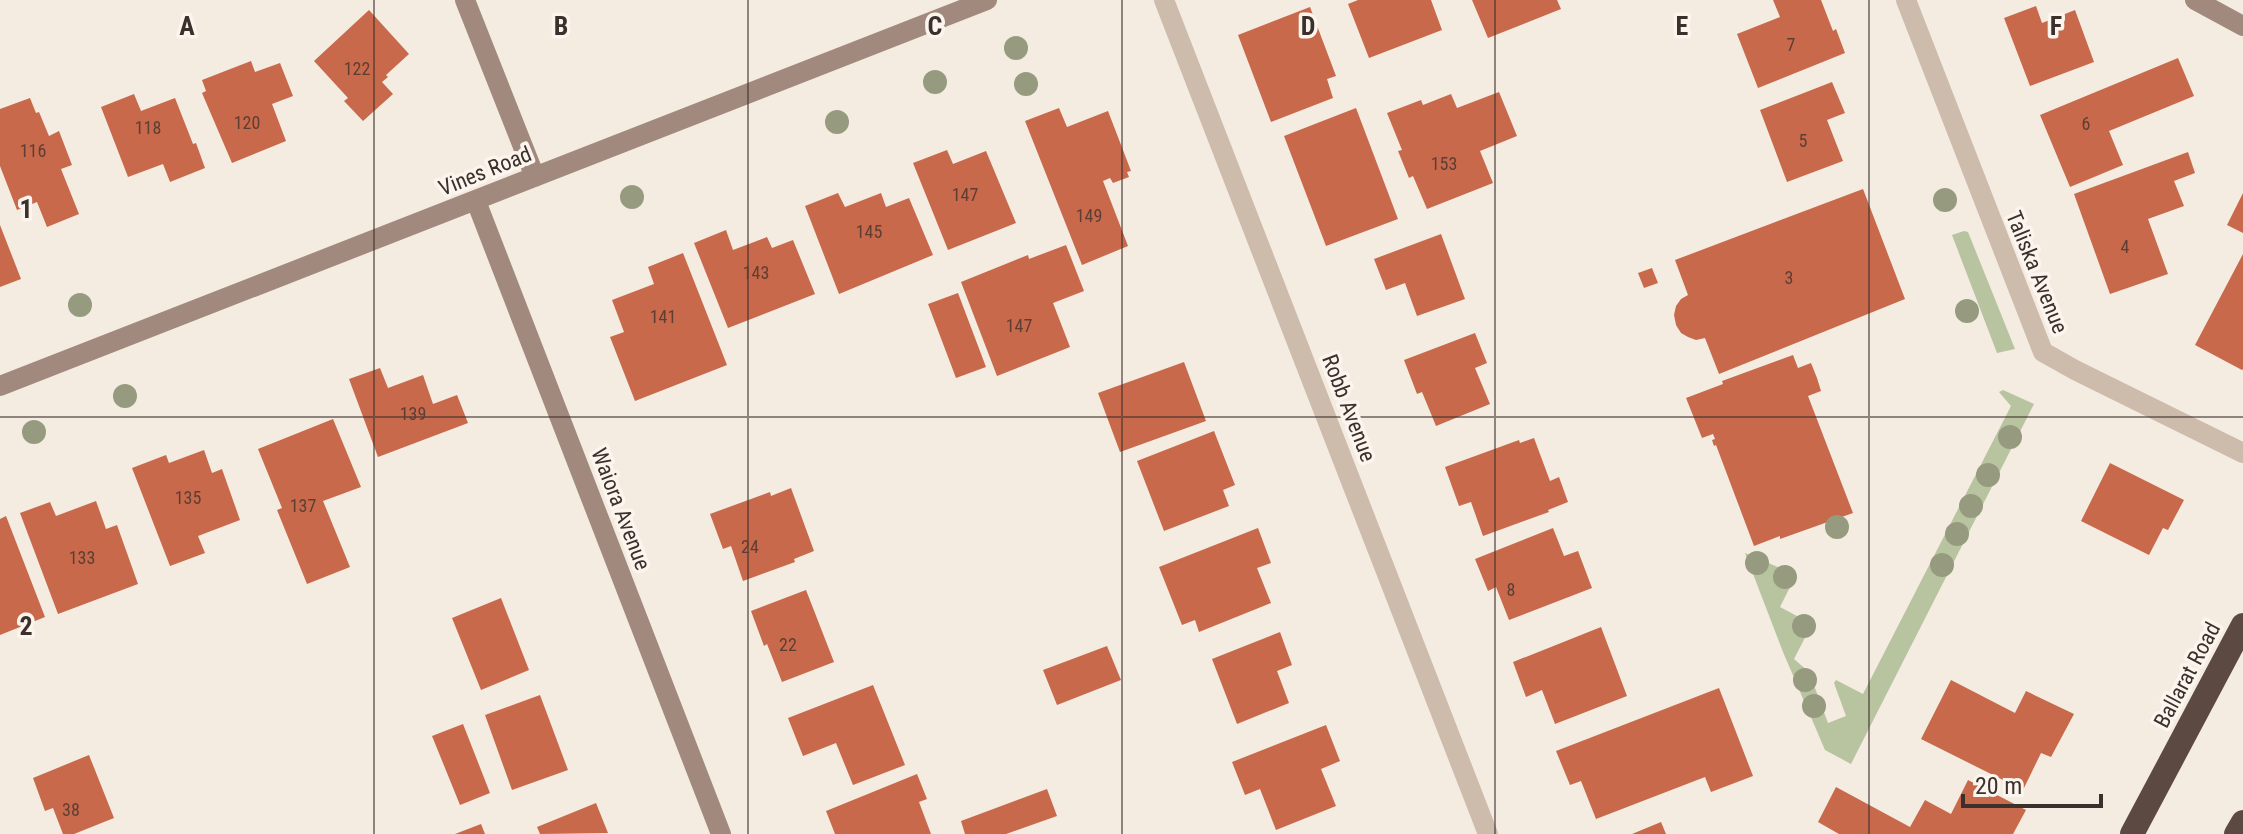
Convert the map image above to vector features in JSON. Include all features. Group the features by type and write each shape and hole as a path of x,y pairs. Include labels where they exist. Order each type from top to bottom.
{"highway":[{"name":"Ballarat Road","path":"2132,834 2243,625"},
{"path":"2236,834 2243,822"}],"main road":[{"path":"465,0 535,177"},
{"name":"Vines Road","path":"0,386 987,0"},
{"path":"2195,0 2243,26"},
{"name":"Waiora Avenue","path":"476,201 721,834"}],"street":[{"name":"Robb Avenue","path":"1164,0 1488,834"},
{"name":"Taliska Avenue","path":"1906,0 2043,352 2243,453"}],"green space":[{"path":"1968,232 2015,349 1997,353 1952,235"},
{"path":"2003,390 2034,404 1851,764 1825,750 1745,553 1796,575 1780,607 1812,624 1794,659 1809,672 1828,723 1846,716 1834,683 1836,680 1863,694 2011,406 1999,392"}],"building":[{"path":"1358,0 1431,0 1442,30 1369,58 1348,4"},
{"path":"1472,0 1557,0 1561,9 1488,38"},
{"path":"1773,0 1821,0 1845,53 1758,88 1737,34 1780,17"},
{"path":"2036,6 2042,23 2075,10 2094,62 2030,86 2004,18"},
{"path":"1310,7 1336,76 1327,79 1333,98 1271,122 1238,35"},
{"path":"369,10 409,54 382,82 393,94 363,121 344,101 348,98 314,61"},
{"path":"2178,58 2194,96 2109,131 2123,165 2070,187 2040,115"},
{"path":"251,61 255,72 280,63 293,96 272,104 286,141 232,163 202,93 206,91 202,80"},
{"path":"1832,82 1845,113 1827,120 1843,161 1787,182 1760,110"},
{"path":"1499,92 1517,136 1480,151 1493,183 1427,209 1413,176 1409,178 1387,113 1421,100 1423,105 1451,94 1457,108"},
{"path":"134,94 141,111 175,98 205,168 170,182 163,164 128,177 101,107"},
{"path":"30,98 49,136 59,131 72,165 61,169 79,214 47,227 37,202 17,210 0,166 0,109"},
{"path":"1059,108 1067,127 1108,111 1131,171 1127,172 1129,177 1113,183 1110,178 1103,181 1128,246 1082,265 1025,121"},
{"path":"1356,108 1398,219 1326,246 1284,136"},
{"path":"947,150 953,164 986,151 1016,223 948,250 913,163"},
{"path":"2188,152 2195,173 2174,181 2184,206 2148,219 2168,274 2110,294 2074,194"},
{"path":"1863,189 1905,299 1719,374 1705,338 1696,340 1688,337 1676,325 1676,306 1688,295 1675,260"},
{"path":"838,193 845,207 881,193 886,207 909,198 933,255 839,294 805,206"},
{"path":"2243,193 2243,233 2227,225"},
{"path":"0,225 21,279 0,287"},
{"path":"726,230 733,250 767,237 772,248 793,240 815,294 728,328 694,243"},
{"path":"1441,234 1465,299 1417,316 1405,283 1386,290 1374,259"},
{"path":"1066,245 1084,291 1053,303 1070,347 997,376 961,282 1028,255 1029,259"},
{"path":"683,253 727,365 635,401 610,337 624,332 612,300 654,284 648,267"},
{"path":"2243,254 2243,369 2242,370 2195,345"},
{"path":"1652,268 1658,283 1644,288 1638,273"},
{"path":"958,293 986,367 956,378 928,304"},
{"path":"1475,333 1487,363 1475,368 1490,404 1436,426 1422,392 1417,394 1404,360"},
{"path":"1793,355 1798,368 1811,363 1817,378 1821,391 1808,396 1853,513 1754,546 1714,446 1713,434 1702,438 1686,398"},
{"path":"1184,362 1206,421 1120,452 1098,393"},
{"path":"380,368 388,388 423,375 433,404 457,395 468,423 378,457 349,379"},
{"path":"333,419 361,487 323,501 350,567 307,584 277,510 282,508 258,449"},
{"path":"1214,431 1235,485 1223,490 1229,506 1164,531 1137,461"},
{"path":"1534,438 1550,481 1559,477 1568,502 1483,536 1471,502 1459,506 1445,467 1519,440 1520,443"},
{"path":"204,450 212,473 222,469 240,520 198,536 205,553 170,566 132,468 166,455 169,463"},
{"path":"2110,463 2184,500 2168,530 2163,528 2149,555 2081,521"},
{"path":"791,488 814,551 794,559 795,562 743,581 731,546 723,549 710,514 770,492 771,496"},
{"path":"96,501 106,529 117,525 138,584 58,614 20,513 50,502 56,516"},
{"path":"6,516 45,617 0,635 0,519"},
{"path":"1258,528 1271,563 1257,568 1271,603 1199,632 1195,620 1182,625 1159,567"},
{"path":"1553,528 1564,556 1578,551 1592,588 1509,620 1496,587 1488,591 1475,559"},
{"path":"806,590 834,662 782,682 751,611"},
{"path":"501,598 529,670 481,690 452,618"},
{"path":"1601,627 1627,696 1555,724 1542,690 1526,697 1513,662"},
{"path":"1280,632 1292,665 1277,671 1289,703 1237,724 1212,659"},
{"path":"1107,646 1121,680 1057,705 1043,670"},
{"path":"1951,680 2015,713 2026,691 2074,714 2051,757 2041,753 2023,790 1921,739"},
{"path":"873,685 905,765 853,785 836,743 803,756 788,718"},
{"path":"1719,688 1753,776 1711,792 1705,777 1596,819 1581,781 1570,785 1556,751"},
{"path":"540,695 568,770 512,790 485,715"},
{"path":"463,724 490,793 460,805 432,736"},
{"path":"1326,725 1340,761 1321,769 1336,806 1276,830 1260,789 1245,795 1232,762"},
{"path":"89,755 114,818 74,834 63,834 53,808 45,811 33,778"},
{"path":"917,774 927,799 919,802 931,834 835,834 826,811"},
{"path":"1968,780 2026,810 2013,834 1839,834 1818,822 1836,787 1910,827 1925,800 1951,814"},
{"path":"1047,789 1057,816 1006,834 965,834 961,821"},
{"path":"596,803 608,833 540,834 537,827"},
{"path":"1661,822 1666,834 1632,834"},
{"path":"481,824 485,834 455,834"}]}
